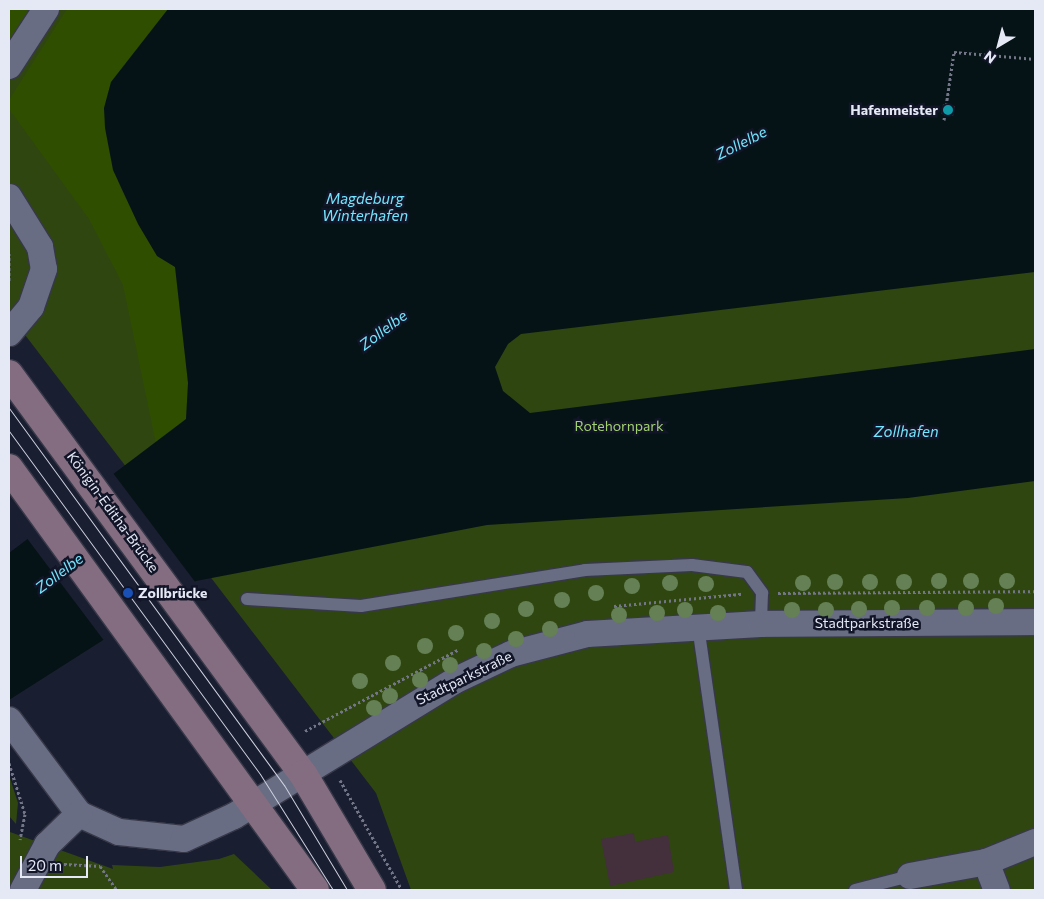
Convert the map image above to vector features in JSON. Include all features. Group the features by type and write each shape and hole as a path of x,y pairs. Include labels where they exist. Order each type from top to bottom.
{"main road":[{"name":"Königin-Editha-Brücke","path":"9,374 51,428 303,774 372,890"},
{"path":"9,468 255,802 315,890"}],"street":[{"path":"9,66 46,9"},
{"path":"9,197 40,247 44,268 31,307 9,333"},
{"name":"Stadtparkstraße","path":"255,802 303,774 396,713 511,654 587,634 698,626 761,624 1035,622"},
{"path":"12,724 79,814 119,832 184,840 255,802"},
{"path":"23,890 43,852 79,814"},
{"path":"910,876 986,862 1035,842"},
{"path":"986,862 997,890"}],"lane":[{"path":"247,599 361,606 585,570 692,565 747,572 762,593 761,624"},
{"path":"698,626 736,890"},
{"path":"856,890 910,876"}],"path":[{"path":"944,120 954,52 1035,59"},
{"path":"9,253 9,282"},
{"path":"772,593 1035,590"},
{"path":"305,731 357,803 402,890"},
{"path":"9,763 25,814 23,833 55,863 100,866 117,890"}],"green space":[{"name":"Rotehornpark","path":"9,9 1035,9 1035,890 411,890 376,793 9,314"},
{"path":"9,9 29,9 9,41"},
{"path":"67,9 168,9 111,82 104,108 120,188 157,256 175,267 181,303 188,383 186,419 156,444 123,285 89,219 9,109 9,100"},
{"path":"9,775 18,803 16,824 9,816"},
{"path":"10,832 113,869 112,865 160,867 219,859 234,854 272,890 9,890"}],"water":[{"name":"Magdeburg Winterhafen","path":"168,9 1035,9 1035,272 521,334 508,344 495,367 503,391 530,413 1035,349 1035,481 908,498 487,525 196,581 9,700 9,553 186,419 188,383 175,267 157,256 138,224 113,170 105,128 104,108 111,82"}],"pier":[{"path":"113,473 197,584 110,649 27,538"}],"building":[{"name":"Hafenmeister","path":"943,104 955,106 953,116 941,114"},
{"path":"634,833 635,842 668,835 674,872 610,886 601,839"}],"tram line":[{"path":"9,408 284,785 347,890"},
{"path":"9,431 260,774 333,890"}],"place":[{"name":"Hafenmeister","path":"948,110"},
{"name":"Zollbrücke","path":"128,593"}],"water label":[{"name":"Zollelbe","path":"741,143"},
{"name":"Zollelbe","path":"383,330"},
{"name":"Zollhafen","path":"906,432"},
{"name":"Zollelbe","path":"59,573"}]}
